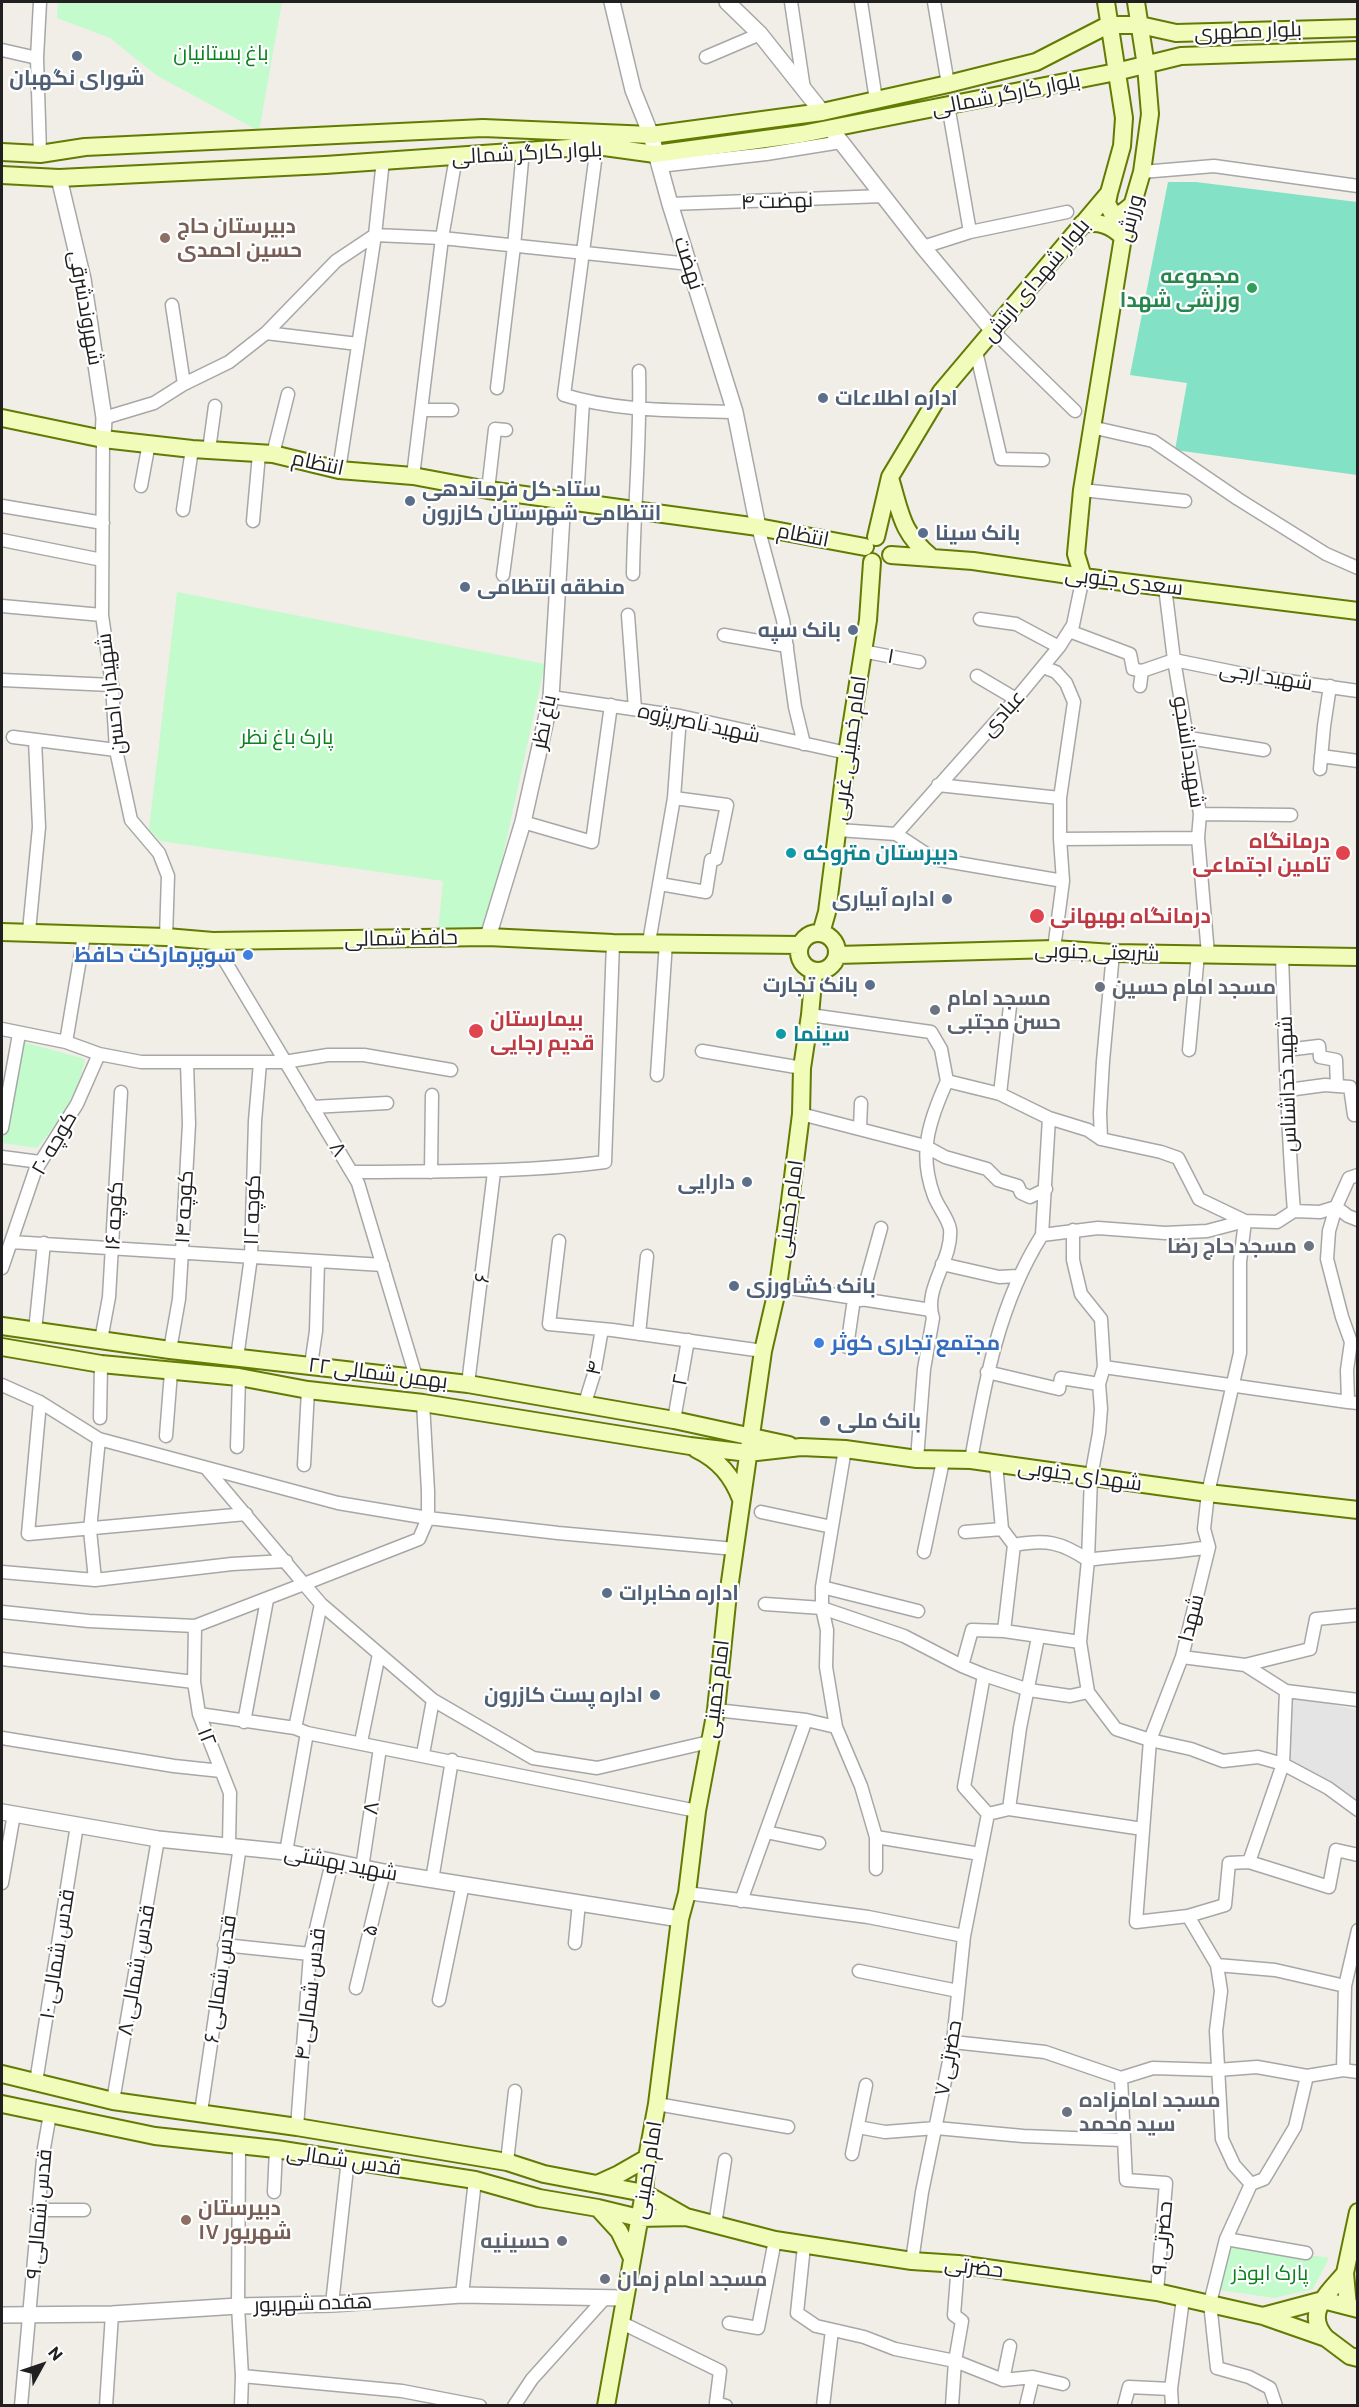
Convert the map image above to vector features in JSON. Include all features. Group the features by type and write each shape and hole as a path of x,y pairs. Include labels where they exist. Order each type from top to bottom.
{"main road":[{"name":"بلوار شهدای ارتش","path":"871,549 890,477 941,392 1032,287 1109,193 1122,146 1124,118 1106,2"},
{"path":"1136,2 1140,25"},
{"name":"بلوار کارگر شمالی","path":"2,152 40,154 85,147 472,129 651,135 822,112 948,84 1036,62 1108,25"},
{"name":"بلوار مطهری","path":"1108,25 1140,25 1176,33 1358,28"},
{"name":"ورزش","path":"1083,577 1076,554 1091,427 1123,237 1142,172 1150,114 1140,25"},
{"name":"بلوار مطهری","path":"1116,72 1181,56 1358,50"},
{"name":"بلوار کارگر شمالی","path":"2,175 59,178 456,157 597,146 657,160 836,135 948,105 1116,72"},
{"path":"1109,193 1107,203 1112,213 1121,214 1132,205"},
{"path":"1082,224 1094,222 1105,224 1115,229 1123,237"},
{"name":"انتظام","path":"2,418 103,439 192,449 266,454 339,470 413,476 488,490 759,527 871,549"},
{"path":"890,477 902,521 915,543 932,557"},
{"path":"881,537 889,542 891,555 883,563 871,549 881,537"},
{"name":"امام خمینی غربی","path":"821,933 827,912 847,753 868,620 871,549"},
{"path":"1050,571 1076,554"},
{"name":"سعدی جنوبی","path":"891,555 932,557 1050,571 1358,611"},
{"name":"حافظ شمالی","path":"2,932 29,931 213,941 488,938 800,945"},
{"path":"821,933 829,936 835,942 837,955 829,968 814,971 802,963 799,953 800,945 810,935 821,933"},
{"name":"شریعتی جنوبی","path":"837,955 1054,949 1113,953 1358,957"},
{"name":"امام خمینی","path":"606,2406 644,2193 680,1919 687,1893 697,1811 716,1710 720,1654 763,1351 778,1286 801,1114 802,1068 814,971"},
{"name":"۲۲ بهمن شمالی","path":"2,1326 170,1350 468,1384 674,1420 751,1436"},
{"name":"۲۲ بهمن شمالی","path":"2,1347 101,1364 239,1377 308,1390 423,1403 690,1446 748,1453"},
{"name":"شهدای جنوبی","path":"751,1436 801,1447"},
{"path":"690,1446 708,1454 723,1467 735,1482 742,1501"},
{"name":"شهدای جنوبی","path":"748,1453 801,1447 845,1449 943,1461 971,1460 1208,1493 1358,1510"},
{"name":"قدس شمالی","path":"2,2074 113,2101 201,2112 507,2162 544,2174 644,2193 686,2217"},
{"name":"قدس شمالی","path":"2,2104 155,2136 348,2159 475,2180 539,2198 639,2218 686,2217"},
{"path":"597,2184 647,2158"},
{"path":"598,2208 619,2231 633,2259"},
{"path":"1326,2338 1319,2330 1316,2320 1323,2300 1345,2273 1355,2239 1358,2212"},
{"name":"حضرتی","path":"686,2217 804,2246 912,2261 958,2264 1157,2292 1183,2300 1210,2303 1263,2316 1326,2338 1355,2360"},
{"path":"1345,2273 1353,2307"},
{"name":"حضرتی","path":"1263,2316 1323,2300 1353,2307"}],"street":[{"path":"40,2 37,58 40,154"},
{"name":"نهضت","path":"612,2 633,90 651,135 670,204 735,412 759,527"},
{"path":"727,2 760,34 822,112"},
{"path":"790,2 804,90"},
{"path":"861,2 876,100"},
{"path":"934,2 948,84"},
{"path":"706,57 760,34"},
{"path":"2,50 37,58"},
{"path":"948,105 970,232"},
{"path":"836,135 923,247 993,331 1076,411"},
{"path":"597,146 564,395 583,401 640,409 735,412"},
{"path":"497,388 523,150"},
{"path":"413,476 442,238 456,157"},
{"path":"339,470 375,235 382,160"},
{"path":"1142,172 1214,166 1358,186"},
{"name":"شهروندشرقی","path":"59,178 83,279 104,418 103,439"},
{"name":"نهضت ۴","path":"670,204 883,196"},
{"path":"923,247 970,232 1067,212"},
{"path":"104,418 154,403 184,384 229,362 266,333 336,261 375,235 442,238 690,264"},
{"path":"172,305 184,384"},
{"path":"266,333 358,344"},
{"path":"976,351 1001,459 1043,460"},
{"path":"633,573 640,409 639,371"},
{"path":"253,521 266,454 288,394"},
{"path":"570,500 583,401"},
{"path":"209,450 215,406"},
{"path":"422,410 452,410"},
{"path":"1091,427 1153,441 1248,506 1326,554 1358,568"},
{"path":"488,490 495,429 506,430"},
{"name":"شهیدان احسن","path":"103,439 102,615 112,686 116,750 131,820 159,853 168,876 166,937"},
{"path":"141,486 149,443"},
{"path":"183,510 192,449"},
{"path":"1082,490 1185,501"},
{"path":"503,575 514,493"},
{"name":"باغ نظر","path":"488,938 523,822 550,697 570,500"},
{"path":"2,506 103,523"},
{"path":"759,527 783,620 795,707 804,744"},
{"path":"2,540 102,560"},
{"name":"عبادی","path":"896,834 1059,647 1073,625 1083,577"},
{"name":"شهیددانشجو","path":"1165,586 1174,660 1189,738 1200,814 1198,838 1203,954 1189,1050"},
{"path":"2,606 102,615"},
{"path":"628,615 635,709"},
{"path":"980,619 1016,624 1059,647"},
{"path":"1069,631 1130,654 1133,669 1142,671 1174,660"},
{"path":"724,635 787,646"},
{"name":"۱","path":"862,651 919,662"},
{"name":"شهید ارجی","path":"1174,660 1252,676 1358,691"},
{"path":"1043,667 1056,672 1066,683 1074,702 1060,798 1063,881 1054,949"},
{"path":"1140,686 1142,671"},
{"path":"977,676 1016,699"},
{"path":"2,680 112,686"},
{"path":"1330,686 1321,763 1358,761"},
{"name":"شهید ناصرپژوه","path":"550,697 680,716 847,753"},
{"path":"523,822 592,842 611,705"},
{"path":"657,1075 657,942 660,884 674,798 680,716"},
{"path":"13,737 116,750"},
{"path":"1189,738 1264,750"},
{"path":"29,931 39,827 35,740"},
{"path":"938,785 1060,798"},
{"path":"660,884 706,892 711,860 716,859 727,805 674,798"},
{"path":"1200,814 1291,815"},
{"path":"838,830 896,834 934,859 1063,881"},
{"path":"1060,839 1198,838"},
{"path":"66,1042 84,935"},
{"name":"۸","path":"213,941 358,1183 416,1377"},
{"path":"352,1173 494,1172 552,1169 605,1162 613,942"},
{"path":"1101,1139 1103,1061 1113,953"},
{"name":"شهید خداشناس","path":"1282,956 1288,1090 1287,1133 1294,1211"},
{"path":"1000,1094 1010,1006"},
{"path":"810,1015 931,1032 941,1049 947,1082 937,1104 925,1146 927,1173 950,1227 949,1246 932,1296 933,1318 924,1369 917,1459"},
{"path":"2,1029 66,1042 99,1054 141,1062 284,1062 328,1055 364,1055 451,1070"},
{"path":"2,1128 19,1034"},
{"path":"1286,1050 1319,1046 1320,1057 1336,1060 1337,1086"},
{"path":"702,1051 802,1068"},
{"name":"کوچه ۲۰","path":"2,1268 35,1171 77,1104 99,1054"},
{"name":"کوچه ۱۲","path":"237,1358 250,1257 255,1121 260,1062"},
{"name":"کوچه ۱۴","path":"170,1350 179,1299 182,1251 189,1124 187,1063"},
{"path":"947,1082 1000,1094 1049,1118 1088,1130 1101,1139 1178,1158 1199,1199 1245,1221"},
{"path":"1288,1090 1325,1085 1350,1087 1354,1115"},
{"name":"کوچه ۱۶","path":"100,1340 109,1297 121,1092"},
{"path":"431,1172 432,1095"},
{"path":"312,1107 387,1103"},
{"path":"860,1128 861,1103"},
{"path":"801,1114 925,1146 945,1157 987,1169 998,1180 1018,1186 1021,1193 1030,1197 1046,1189"},
{"path":"971,1460 987,1372 1018,1276 1025,1270 1042,1235 1049,1118"},
{"path":"2,1157 40,1162"},
{"name":"۶","path":"468,1384 494,1172"},
{"path":"1104,1367 1353,1403 1351,1342 1327,1259 1329,1231 1336,1207 1349,1178 1358,1175"},
{"path":"1042,1235 1098,1228 1165,1233 1207,1231 1245,1221 1277,1222 1294,1211 1320,1212 1336,1207"},
{"path":"1336,1207 1358,1220"},
{"name":"شهدا","path":"1188,1916 1136,1922 1150,1740 1182,1657 1209,1547 1204,1529 1208,1493 1240,1353 1240,1262 1245,1221"},
{"path":"847,1347 857,1299 881,1228"},
{"path":"1073,1230 1073,1260 1081,1294 1101,1319 1104,1367 1099,1384 1101,1417 1091,1477 1088,1560 1080,1642 1088,1692 1116,1729 1150,1740 1191,1749 1223,1761 1258,1757 1283,1764 1328,1788 1358,1810"},
{"path":"559,1241 549,1324 763,1351"},
{"path":"11,1242 383,1265"},
{"path":"35,1331 44,1243"},
{"path":"639,1334 647,1256"},
{"path":"311,1365 316,1331 318,1262"},
{"path":"942,1264 999,1277 1018,1276"},
{"path":"778,1286 931,1310"},
{"name":"۴","path":"584,1406 594,1374 602,1329"},
{"name":"۲","path":"674,1420 688,1340"},
{"path":"100,1418 101,1364"},
{"path":"166,1436 171,1372"},
{"path":"987,1372 1059,1389 1061,1378 1099,1384"},
{"path":"237,1446 239,1377"},
{"path":"2,1385 40,1402 99,1439 338,1503 428,1518 558,1533 735,1549"},
{"path":"304,1465 308,1390"},
{"path":"40,1402 28,1534 246,1514"},
{"path":"2,1612 89,1621 195,1626 267,1600 419,1539 428,1518 423,1403"},
{"path":"95,1580 90,1530 99,1439"},
{"path":"845,1449 822,1587 822,1608 827,1630 826,1667 836,1727 861,1786 876,1838 876,1869"},
{"path":"924,1552 943,1461"},
{"path":"996,1464 1002,1529 1014,1545 1004,1631"},
{"path":"205,1467 321,1604 433,1700 533,1758 597,1768 709,1742"},
{"path":"760,1512 832,1527"},
{"path":"965,1532 1002,1529"},
{"path":"1014,1545 1036,1541 1057,1544 1068,1547 1088,1560 1129,1554 1175,1553 1209,1547"},
{"path":"2,1572 95,1580 232,1564 286,1561"},
{"path":"822,1587 918,1611"},
{"path":"244,1722 267,1600"},
{"path":"295,1728 321,1604"},
{"path":"765,1604 822,1608 904,1636 962,1666 1029,1690 1070,1696 1088,1692"},
{"path":"1182,1657 1245,1665 1310,1649 1316,1619 1358,1615"},
{"name":"۱۲","path":"195,1626 194,1682 199,1714 230,1793 235,1846"},
{"path":"962,1666 972,1630 1004,1631 1080,1642"},
{"path":"1008,1809 1020,1728 1038,1637"},
{"path":"361,1742 380,1654"},
{"path":"2,1659 194,1682"},
{"path":"1245,1665 1286,1691 1358,1700"},
{"path":"984,1675 964,1787 988,1814 1008,1809 1143,1829"},
{"path":"1249,1862 1283,1764 1286,1691"},
{"path":"423,1754 433,1700"},
{"path":"716,1710 806,1720 836,1727"},
{"path":"199,1714 295,1728 307,1733 423,1754 697,1811"},
{"path":"741,1901 806,1720"},
{"path":"286,1852 307,1733"},
{"path":"2,1738 221,1772"},
{"name":"۸","path":"362,1868 380,1748"},
{"path":"432,1880 452,1760"},
{"path":"2,1883 8,1813"},
{"name":"شهید بهشتی","path":"8,1813 158,1839 286,1852 384,1872 680,1919"},
{"name":"حضرتی ۷","path":"912,2261 922,2192 953,2042 964,1936 988,1814"},
{"name":"قدس شمالی ۱۰","path":"36,2082 77,1825"},
{"path":"766,1832 819,1842"},
{"path":"876,1838 980,1854"},
{"name":"قدس شمالی ۸","path":"113,2101 158,1839"},
{"name":"قدس شمالی ۶","path":"201,2112 235,1846"},
{"path":"1251,2184 1234,2165 1222,2139 1216,2031 1221,1991 1217,1965 1188,1916 1226,1905 1229,1863 1249,1862 1329,1887 1336,1850 1358,1855"},
{"name":"قدس شمالی ۴","path":"297,2127 310,1954 332,1862"},
{"name":"۵","path":"356,1988 384,1872"},
{"path":"440,2000 463,1884"},
{"path":"687,1893 868,1917 964,1936"},
{"path":"574,1943 579,1903"},
{"path":"1342,2070 1345,1986 1358,1930"},
{"path":"224,1945 310,1954"},
{"path":"1217,1965 1275,1970 1345,1986"},
{"path":"859,1971 958,1991"},
{"path":"953,2042 1045,2052 1121,2078 1153,2068 1218,2070 1257,2067 1307,2076 1342,2070 1358,2072"},
{"path":"1276,2406 1270,2388 1249,2377 1217,2368 1210,2303 1226,2239 1251,2184 1264,2179 1295,2127 1307,2076"},
{"name":"حضرتی ۹","path":"1121,2078 1122,2140 1126,2180 1166,2183 1157,2292"},
{"path":"852,2154 866,2085"},
{"path":"507,2162 514,2091"},
{"path":"657,2104 788,2127"},
{"name":"قدس شمالی ۹","path":"21,2406 38,2210 50,2114"},
{"path":"858,2127 885,2132 936,2128 1023,2136 1122,2140"},
{"path":"239,2146 238,2306 242,2376 241,2406"},
{"path":"274,2192 276,2150"},
{"path":"332,2304 348,2159"},
{"path":"715,2225 725,2160"},
{"path":"462,2295 475,2180"},
{"path":"38,2210 84,2210"},
{"path":"1226,2239 1306,2253"},
{"path":"729,2323 758,2328 775,2240"},
{"path":"804,2246 797,2313 816,2326 864,2337 896,2349 955,2361 1003,2380 1033,2377 1063,2384"},
{"path":"952,2406 955,2361 962,2321 954,2315 958,2264"},
{"name":"هفده شهریور","path":"2,2315 111,2314 238,2306 332,2304 462,2295 624,2298"},
{"path":"514,2406 544,2365 605,2298"},
{"path":"1172,2406 1171,2389 1183,2300"},
{"path":"106,2406 111,2314"},
{"path":"620,2322 720,2371 716,2403 726,2406"},
{"path":"823,2406 832,2330"},
{"path":"1003,2380 1010,2346"},
{"path":"242,2376 402,2391 480,2406"},
{"path":"1026,2406 1033,2377"},
{"path":"1124,2406 1129,2387 1171,2389"}],"green space":[{"name":"باغ بستانیان","path":"58,2 282,2 259,131 156,75 110,38 57,18"},
{"name":"مجموعه ورزشی شهدا","path":"1168,182 1196,182 1357,202 1357,475 1175,450 1187,383 1130,375"},
{"name":"پارک باغ نظر","path":"177,592 545,664 486,933 438,931 443,881 160,841 149,829"},
{"path":"23,1042 85,1059 73,1096 54,1127 37,1148 2,1143 2,1132"},
{"name":"پارک ابوذر","path":"1231,2243 1329,2258 1313,2289 1274,2298 1220,2290"}],"shaded area":[{"path":"1292,1695 1357,1710 1357,1804 1288,1762"}],"place":[{"name":"شورای نگهبان","path":"77,56"},
{"name":"دبیرستان حاج حسین احمدی","path":"165,238"},
{"name":"مجموعه ورزشی شهدا","path":"1252,288"},
{"name":"اداره اطلاعات","path":"823,398"},
{"name":"ستاد کل فرماندهی انتظامی شهرستان کازرون","path":"410,501"},
{"name":"بانک سینا","path":"923,533"},
{"name":"منطقه انتظامی","path":"465,587"},
{"name":"بانک سپه","path":"853,630"},
{"name":"دبیرستان متروکه","path":"791,853"},
{"name":"درمانگاه تامین اجتماعی","path":"1343,853"},
{"name":"اداره آبیاری","path":"947,899"},
{"name":"درمانگاه بهبهانی","path":"1037,916"},
{"name":"سوپرمارکت حافظ","path":"248,955"},
{"name":"بانک تجارت","path":"870,985"},
{"name":"مسجد امام حسین","path":"1100,987"},
{"name":"مسجد امام حسن مجتبی","path":"935,1010"},
{"name":"بیمارستان قدیم رجایی","path":"476,1031"},
{"name":"سینما","path":"781,1034"},
{"name":"دارایی","path":"747,1182"},
{"name":"مسجد حاج رضا","path":"1309,1246"},
{"name":"بانک کشاورزی","path":"734,1286"},
{"name":"مجتمع تجاری کوثر","path":"819,1343"},
{"name":"بانک ملی","path":"825,1421"},
{"name":"اداره مخابرات","path":"607,1593"},
{"name":"اداره پست کازرون","path":"655,1695"},
{"name":"مسجد امامزاده سید محمد","path":"1067,2112"},
{"name":"دبیرستان ۱۷ شهریور","path":"186,2220"},
{"name":"حسینیه","path":"562,2241"},
{"name":"مسجد امام زمان","path":"605,2279"}]}
